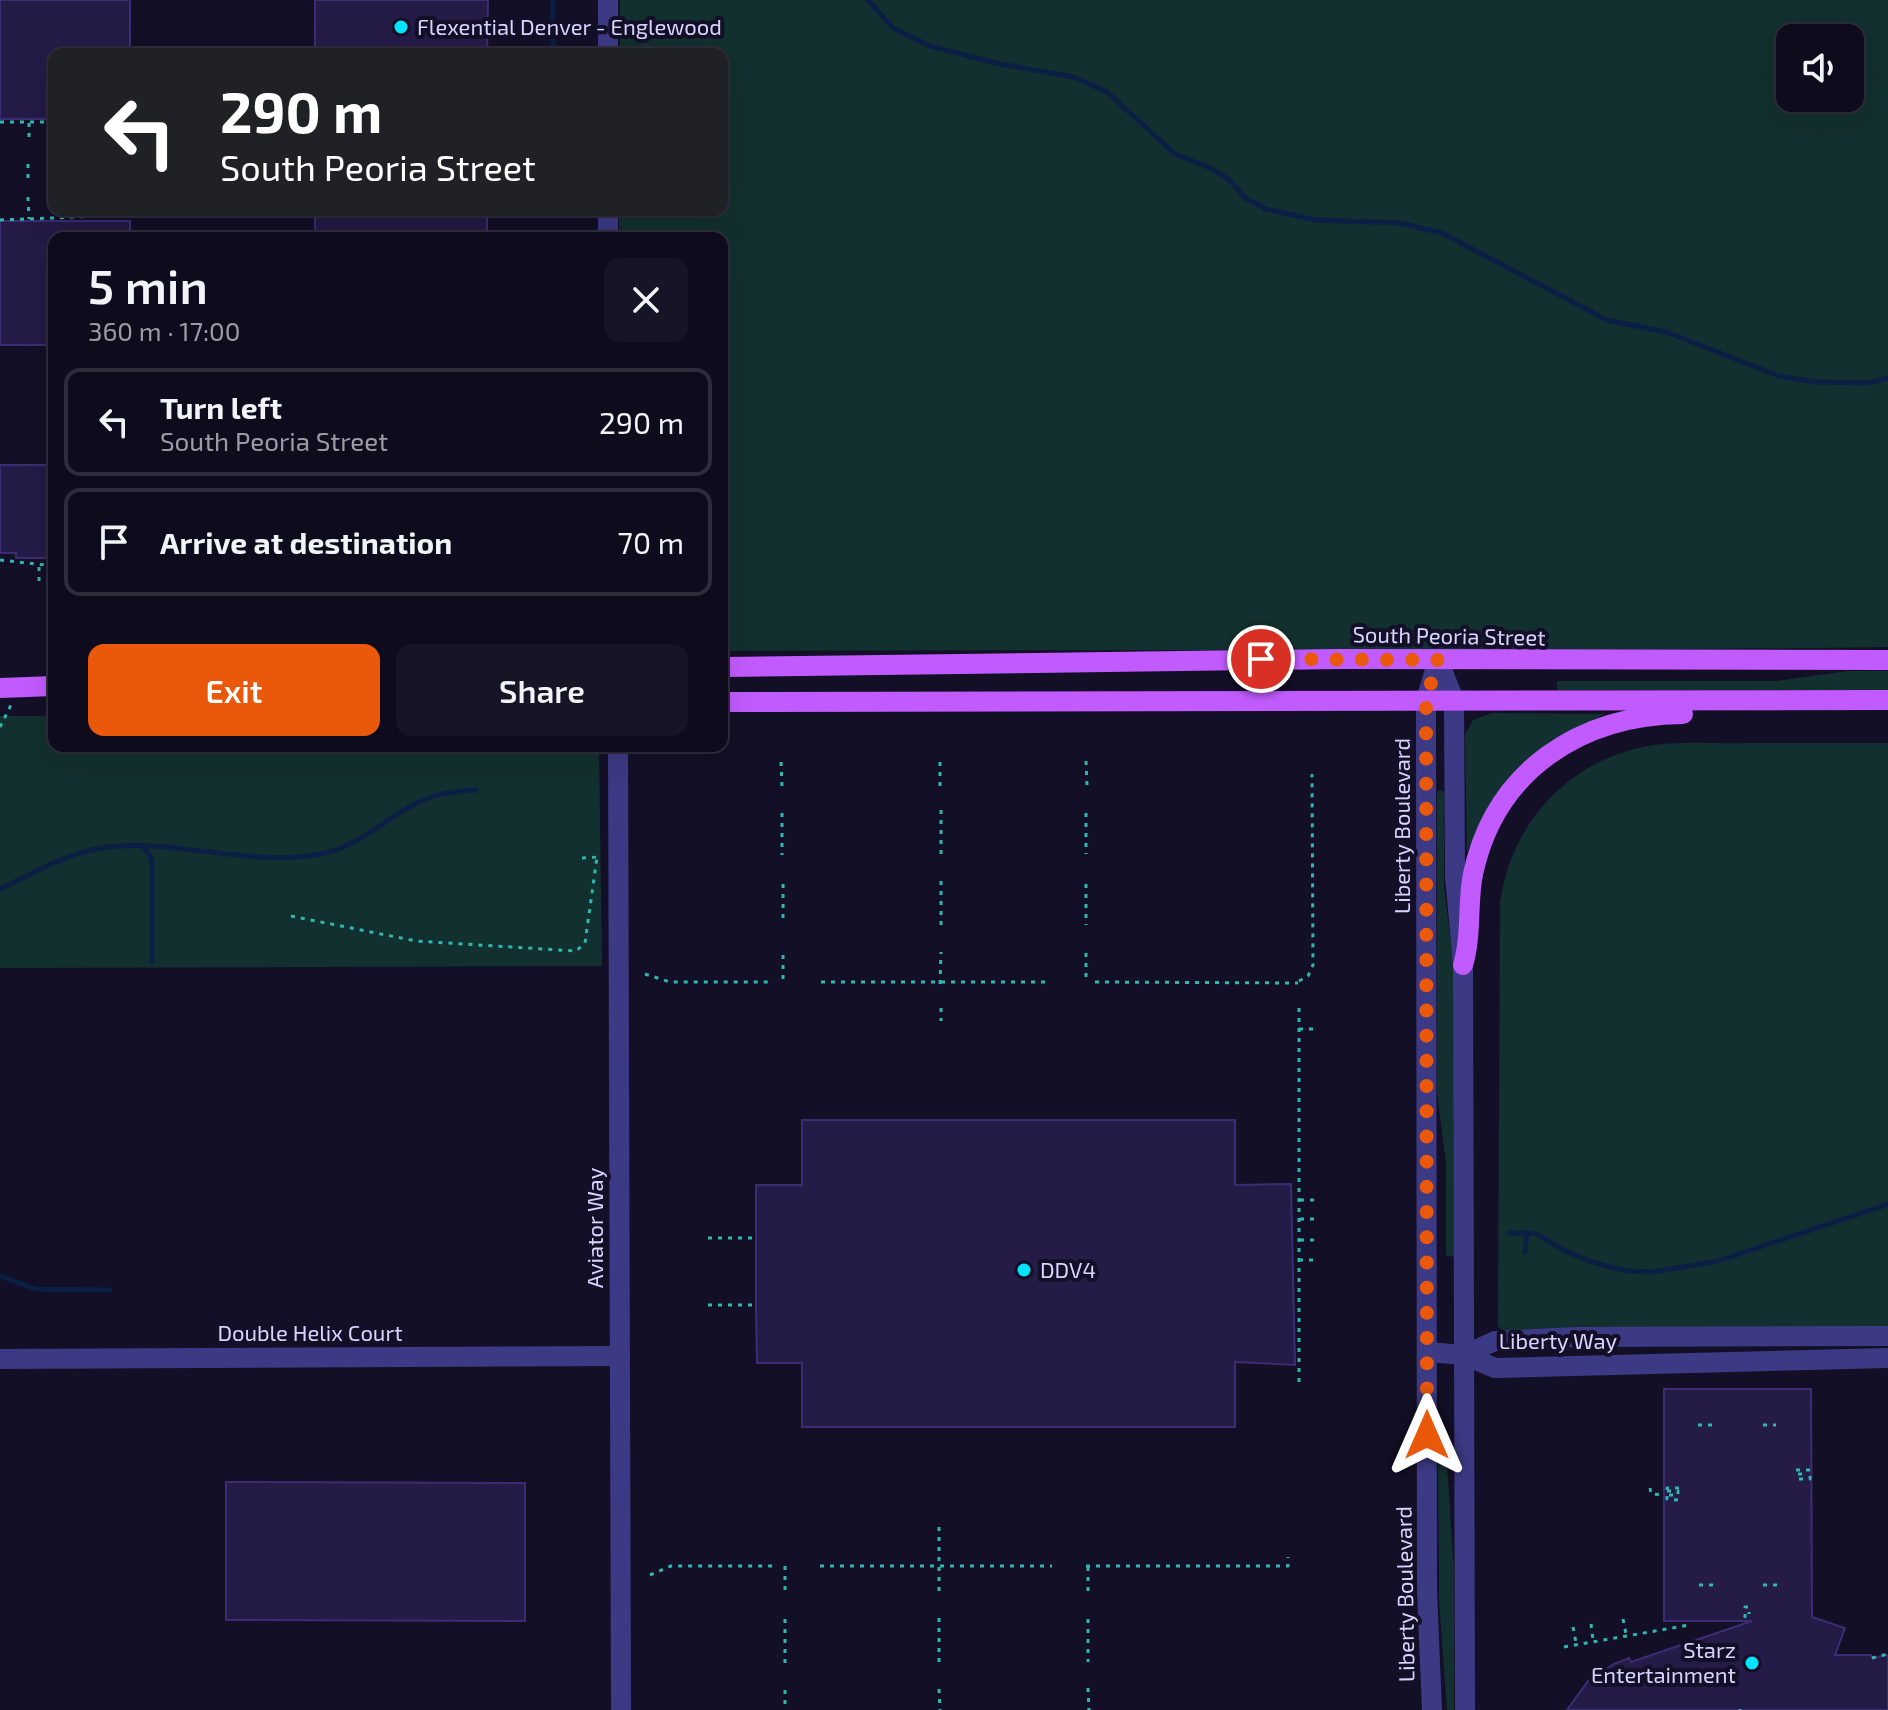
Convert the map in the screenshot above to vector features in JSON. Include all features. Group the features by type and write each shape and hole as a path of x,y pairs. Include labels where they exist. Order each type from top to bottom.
{"main road":[{"name":"South Peoria Street","path":"728,667 1438,660 1888,660"},
{"path":"0,688 48,686"},
{"path":"1463,965 1468,947 1470,889 1480,849 1499,807 1522,780 1556,749 1598,727 1642,715 1694,714 1727,700"},
{"path":"728,702 1888,700"}],"street":[{"path":"608,0 608,48"},
{"path":"1438,660 1454,700 1455,884 1463,965 1465,1710"},
{"name":"Liberty Boulevard","path":"1432,1710 1427,1352 1426,700 1438,660"},
{"name":"Aviator Way","path":"618,752 621,1710"},
{"name":"Liberty Way","path":"1464,1355 1495,1341 1577,1337 1888,1336"},
{"path":"1427,1352 1464,1355"},
{"name":"Liberty Way","path":"1464,1355 1495,1368 1888,1358"},
{"name":"Double Helix Court","path":"0,1359 620,1356"}],"path":[{"path":"0,122 48,122"},
{"path":"11,122 11,129"},
{"path":"29,122 29,143"},
{"path":"28,164 28,178"},
{"path":"28,197 29,219"},
{"path":"11,212 12,220"},
{"path":"0,220 77,216"},
{"path":"0,560 21,560 21,573"},
{"path":"21,565 48,566"},
{"path":"39,565 39,587"},
{"path":"1086,761 1087,786"},
{"path":"781,762 782,786"},
{"path":"940,762 940,786"},
{"path":"1095,982 1298,982 1308,976 1313,965 1312,774"},
{"path":"941,810 941,857"},
{"path":"782,813 782,855"},
{"path":"1086,813 1086,854"},
{"path":"291,916 416,941 576,951 585,943 597,857"},
{"path":"941,881 941,928"},
{"path":"783,884 783,924"},
{"path":"1086,884 1086,925"},
{"path":"940,983 941,952"},
{"path":"1086,953 1086,982"},
{"path":"783,955 783,982"},
{"path":"645,974 666,982 773,982"},
{"path":"821,982 1049,982"},
{"path":"941,1008 941,1021"},
{"path":"1299,1008 1299,1386"},
{"path":"1299,1029 1315,1029"},
{"path":"1291,1188 1299,1188"},
{"path":"1299,1200 1316,1200"},
{"path":"1299,1219 1316,1219"},
{"path":"708,1238 756,1238"},
{"path":"1299,1240 1316,1240"},
{"path":"1299,1260 1317,1260"},
{"path":"1291,1278 1299,1278"},
{"path":"1292,1292 1299,1292"},
{"path":"708,1305 756,1305"},
{"path":"1292,1337 1299,1337"},
{"path":"1292,1359 1299,1358"},
{"path":"1698,1425 1712,1425"},
{"path":"1763,1425 1776,1425"},
{"path":"1796,1470 1810,1470 1810,1479 1798,1479 1798,1474 1807,1474"},
{"path":"1650,1488 1652,1494 1679,1488"},
{"path":"1667,1493 1667,1499 1678,1500"},
{"path":"939,1527 939,1594"},
{"path":"1088,1591 1087,1566 1288,1566 1288,1557"},
{"path":"650,1575 671,1566 777,1566"},
{"path":"785,1566 785,1592"},
{"path":"820,1566 1052,1566"},
{"path":"1699,1585 1713,1585"},
{"path":"1763,1585 1777,1585"},
{"path":"939,1618 939,1664"},
{"path":"785,1619 785,1663"},
{"path":"1088,1619 1088,1662"},
{"path":"1623,1619 1626,1636"},
{"path":"1591,1624 1593,1642"},
{"path":"1564,1647 1689,1625"},
{"path":"1573,1627 1577,1645"},
{"path":"1872,1658 1888,1654"},
{"path":"1088,1688 1089,1710"},
{"path":"939,1689 940,1710"},
{"path":"785,1690 785,1710"}],"green space":[{"path":"620,0 1888,0 1888,647 728,651 728,232 619,232 619,216 728,216 728,48 620,48"},
{"path":"1848,671 1888,671 1888,690 1557,690 1557,681 1776,681"},
{"path":"1492,713 1605,714 1583,725 1478,831 1467,852 1465,735 1473,720"},
{"path":"0,716 48,716 48,752 599,752 602,966 0,968"},
{"path":"1682,743 1888,743 1888,1327 1504,1332 1498,1326 1500,902 1506,874 1530,823 1567,783 1590,767 1615,755 1643,747"},
{"path":"1437,791 1444,792 1444,885 1453,962 1454,1255 1451,1257 1446,1255 1446,1164 1437,1093"},
{"path":"1438,1451 1446,1451 1454,1569 1454,1710 1447,1710 1439,1601"}],"building":[{"path":"0,0 130,0 130,48 48,48 48,119 0,119"},
{"name":"Flexential Denver - Englewood","path":"315,0 488,0 487,48 315,48"},
{"path":"315,216 487,216 487,232 315,232"},
{"path":"0,221 130,221 130,232 48,232 48,345 0,345"},
{"path":"0,465 48,465 48,558 16,558 16,553 0,553"},
{"name":"DDV4","path":"802,1120 1235,1120 1235,1185 1291,1184 1295,1365 1235,1362 1235,1427 802,1427 802,1363 757,1363 756,1185 802,1185"},
{"path":"1664,1389 1811,1389 1812,1617 1845,1628 1835,1655 1871,1655 1872,1658 1888,1655 1888,1710 1567,1710 1588,1681 1614,1664 1629,1658 1631,1662 1752,1621 1664,1621"},
{"path":"226,1482 525,1483 525,1621 226,1620"}],"waterway":[{"path":"553,0 553,48"},
{"path":"868,0 893,28 930,46 1000,64 1074,77 1107,92 1175,154 1230,180 1245,198 1266,209 1315,220 1400,223 1442,233 1607,320 1666,332 1779,376 1816,382 1867,383 1888,378"},
{"path":"0,889 63,859 102,848 156,846 267,857 321,854 360,839 424,800 476,790"},
{"path":"142,847 150,855 152,864 152,961"},
{"path":"1510,1233 1537,1234 1565,1251 1592,1262 1626,1271 1653,1272 1718,1261 1888,1204"},
{"path":"1525,1252 1527,1232"},
{"path":"0,1276 36,1289 110,1290"}],"place":[{"name":"Flexential Denver - Englewood","path":"401,27"},
{"name":"DDV4","path":"1024,1270"},
{"name":"Starz Entertainment","path":"1752,1663"}],"route":[{"path":"1261,659 1438,660 1426,700 1427,1435"}]}
